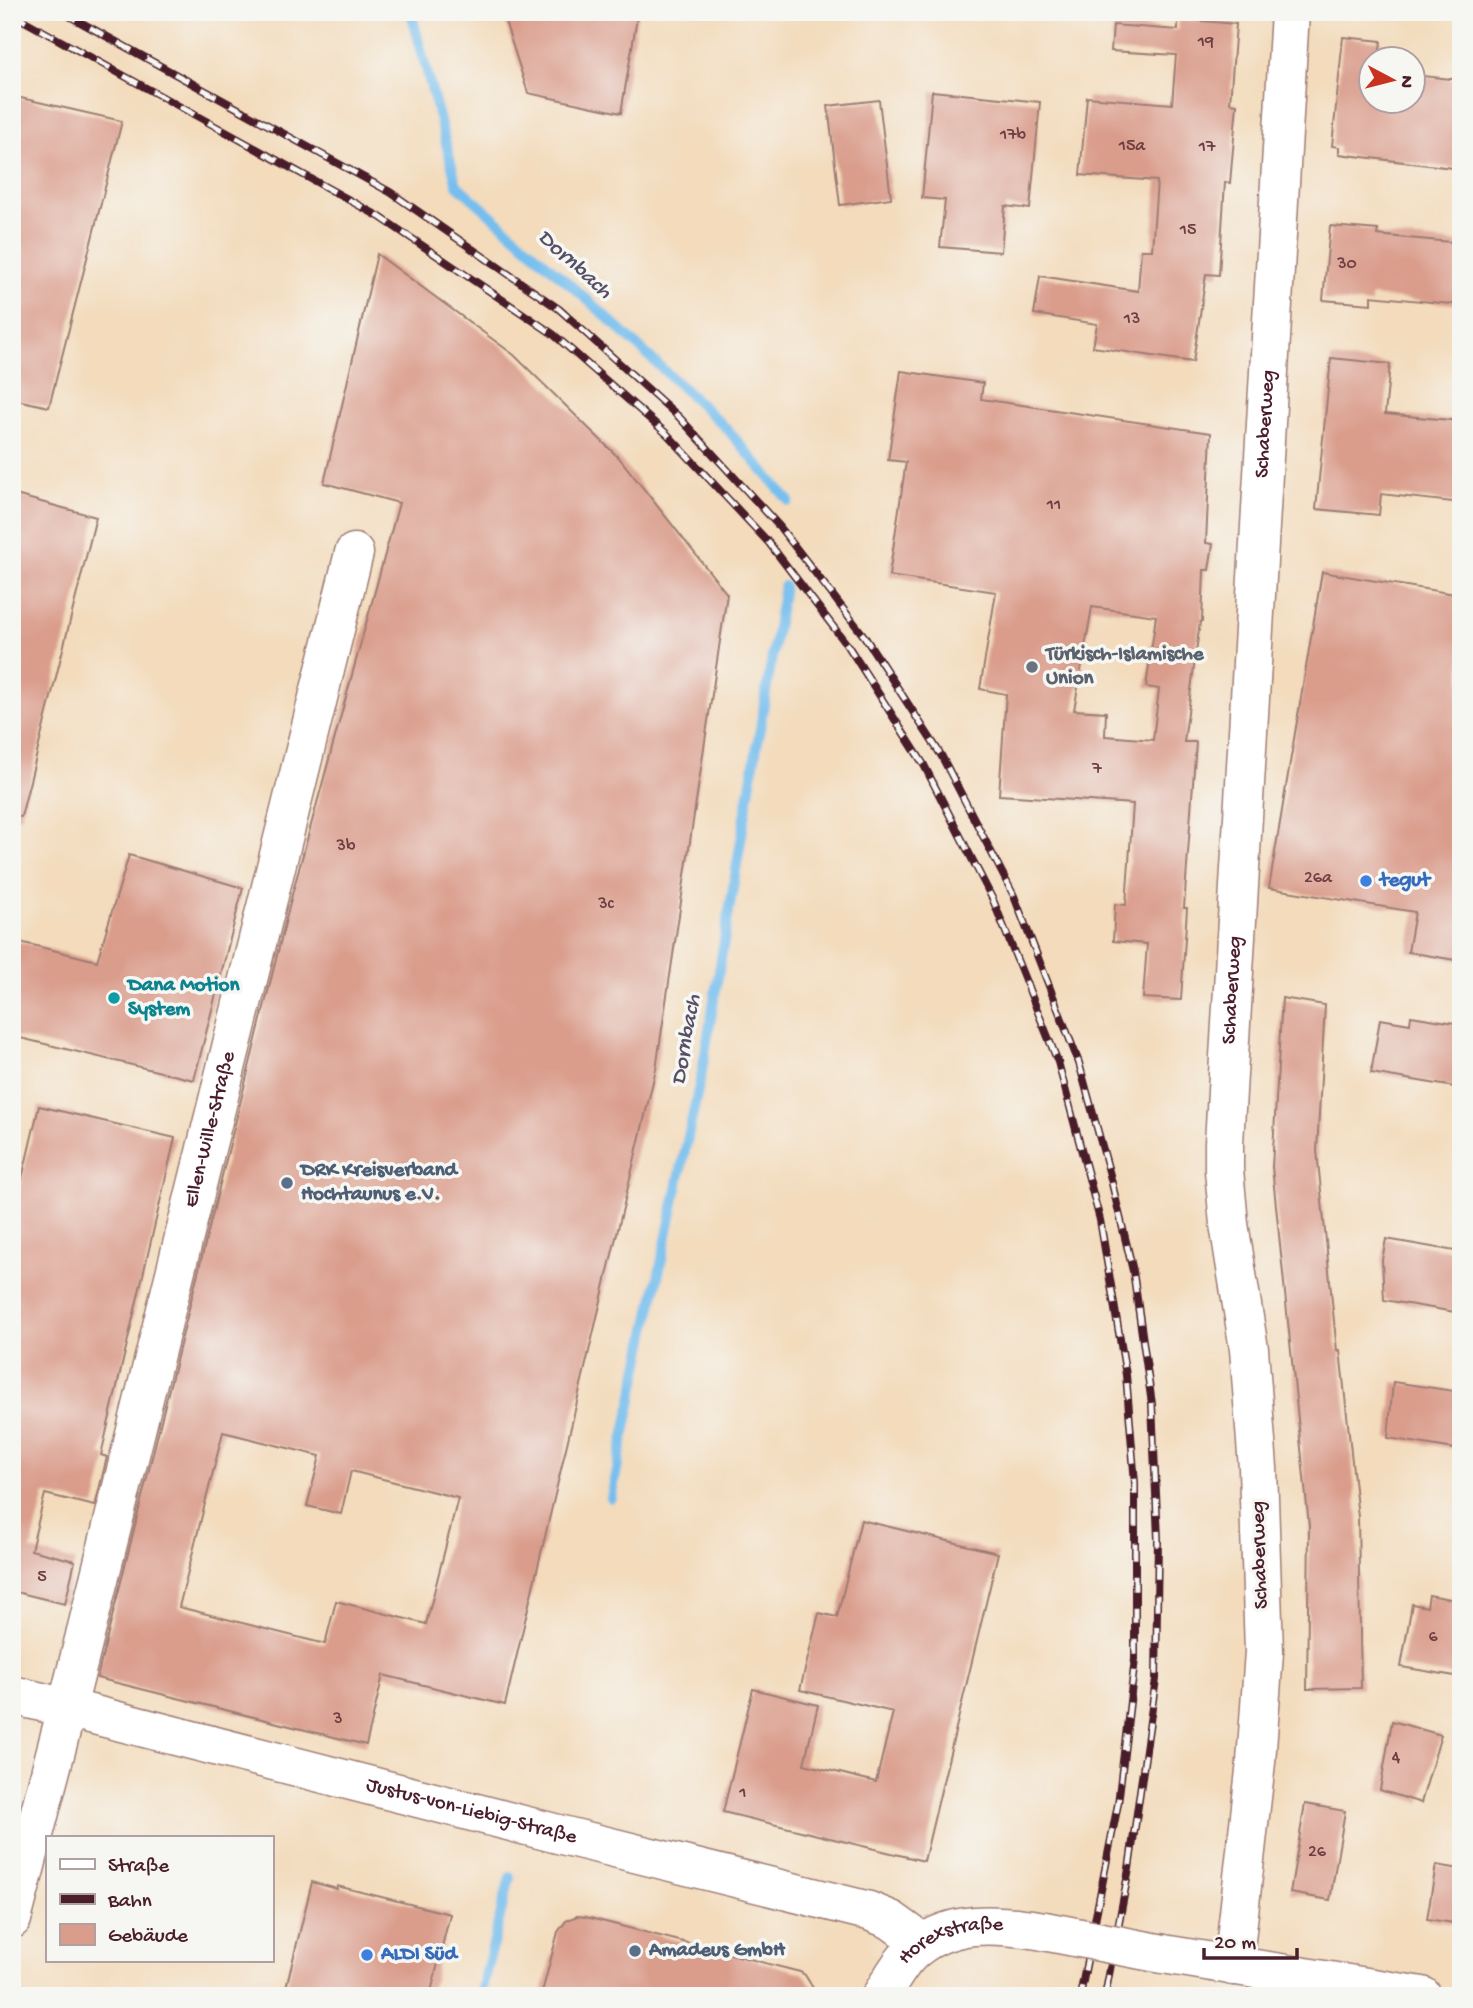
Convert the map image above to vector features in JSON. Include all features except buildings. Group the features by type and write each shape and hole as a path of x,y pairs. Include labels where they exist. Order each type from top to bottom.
{"street":[{"name":"Schaberweg","path":"1233,1966 1256,1762 1264,1652 1258,1468 1249,1349 1229,1224 1224,1170 1290,12"},
{"name":"Ellen-Wille-Straße","path":"12,1919 67,1708 354,553"},
{"name":"Justus-von-Liebig-Straße","path":"12,1695 869,1911 891,1920 923,1943"},
{"name":"Horexstraße","path":"881,1996 908,1955 923,1943 950,1930 970,1925 1000,1924 1233,1966 1422,1996"}],"waterway":[{"name":"Dornbach","path":"411,12 457,185 599,310 727,429 789,501"},
{"name":"Dornbach","path":"611,1498 702,1071 784,586"},
{"name":"Dornbach","path":"480,1996 510,1877"}],"railway":[{"path":"62,12 390,192 559,309 679,417 779,526 864,636 941,755 1014,896 1079,1063 1133,1271 1152,1404 1158,1539 1156,1679 1129,1869 1105,1996"},
{"path":"12,14 380,217 553,334 667,434 769,543 848,646 924,765 993,900 1058,1062 1100,1220 1126,1375 1135,1483 1135,1659 1118,1804 1080,1996"}],"place":[{"name":"Türkisch-Islamische Union","path":"1032,667"},
{"name":"tegut","path":"1366,881"},
{"name":"Dana Motion System","path":"114,998"},
{"name":"DRK Kreisverband Hochtaunus e.V.","path":"287,1183"},
{"name":"Amadeus GmbH","path":"635,1951"},
{"name":"ALDI Süd","path":"367,1955"}]}
